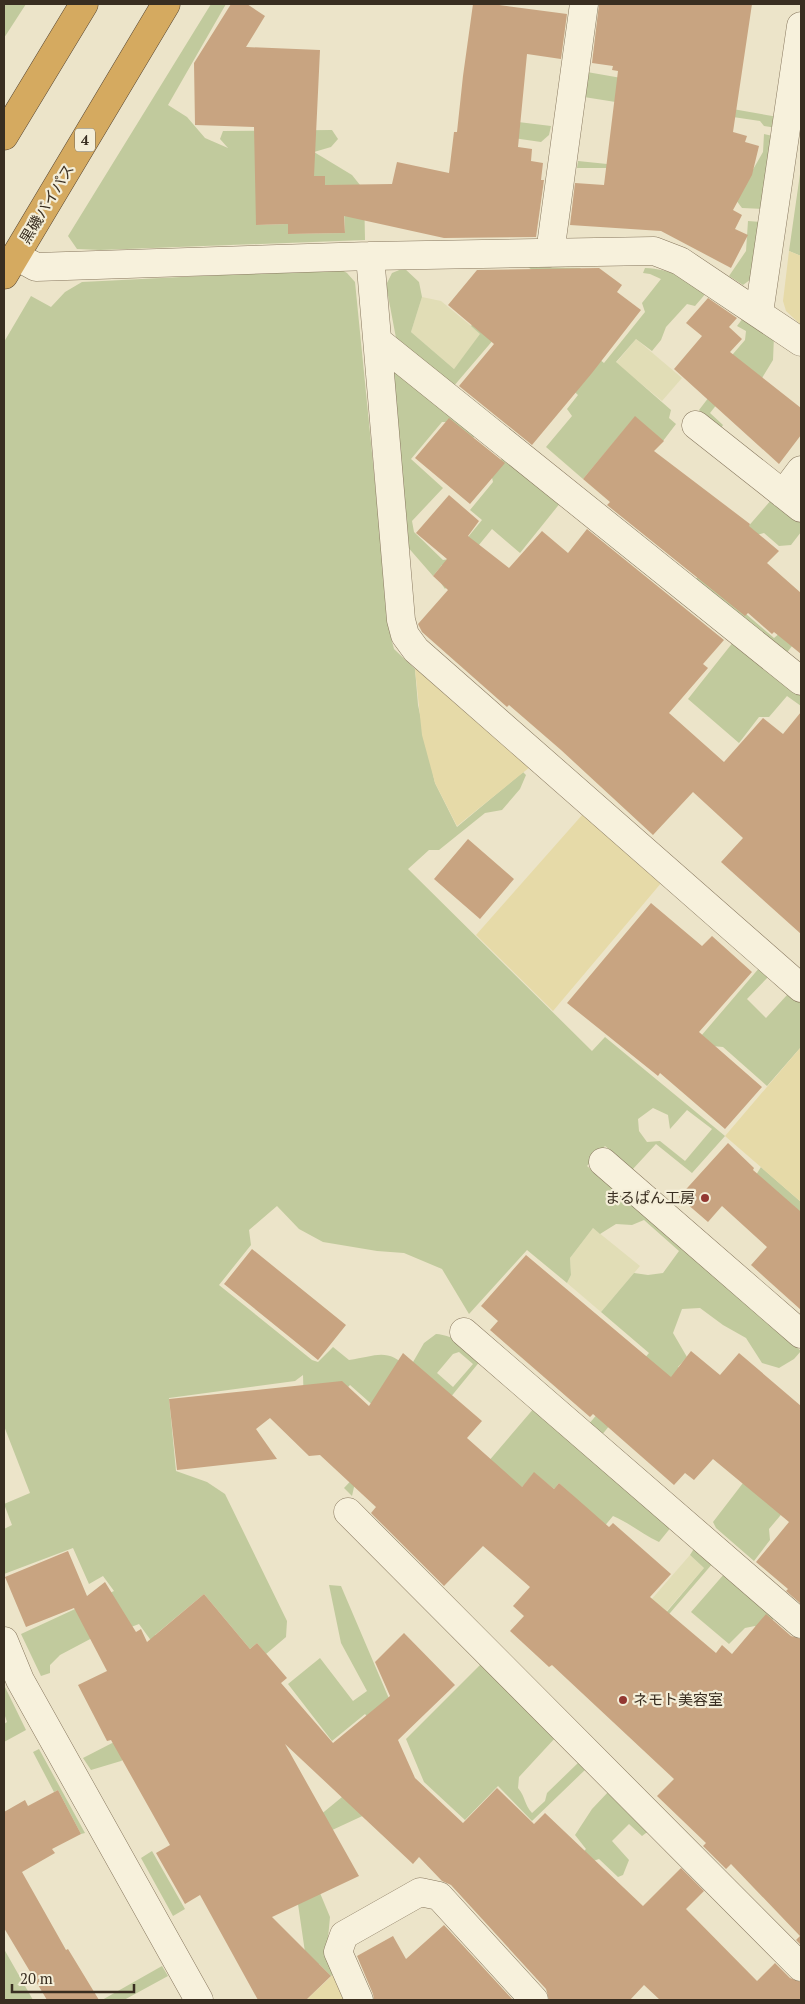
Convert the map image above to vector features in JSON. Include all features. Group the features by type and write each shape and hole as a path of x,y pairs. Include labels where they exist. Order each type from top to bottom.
{"highway":[{"path":"4,136 84,4"},
{"name":"黒磯バイパス","path":"10,266 166,4"}],"street":[{"path":"550,253 584,4"},
{"path":"759,313 801,26"},
{"path":"10,266 36,267 370,256 654,251 680,261 801,342"},
{"path":"370,256 379,342 401,620 405,634 416,650 801,988"},
{"path":"379,342 801,681"},
{"path":"696,424 792,501 801,470"},
{"path":"603,1162 801,1334"},
{"path":"464,1332 801,1624"},
{"path":"348,1512 801,1967"},
{"path":"4,1641 20,1680 199,2000"},
{"path":"360,2000 338,1952 344,1935 420,1892 438,1896 534,2000"}],"shaded area":[{"path":"422,297 441,301 481,334 454,369 411,332"},
{"path":"636,339 682,378 662,401 616,363"},
{"path":"593,1228 640,1266 601,1312 567,1283 571,1275 570,1258"},
{"path":"690,1555 704,1568 664,1614 650,1601"}],"green space":[{"path":"4,4 26,4 4,38"},
{"path":"211,4 226,4 168,105 187,117 205,138 228,148 220,139 223,131 332,130 338,139 331,147 314,152 352,175 364,190 365,240 100,250 77,249 68,236","holes":["343,185 345,233 288,234 288,224 256,225"]},
{"path":"587,72 650,83 647,107 584,97"},
{"path":"687,101 778,117 777,128 764,126 760,121 733,117"},
{"path":"471,116 551,126 549,135 541,142 506,137"},
{"path":"764,134 777,137 764,209 742,208 733,196 751,173 763,152"},
{"path":"578,161 646,168 577,168"},
{"path":"801,167 801,256 789,251"},
{"path":"748,221 761,222 754,277 743,285 729,276 746,251"},
{"path":"528,267 581,268 569,284 539,312 604,363 645,312 642,303 661,279 643,273 645,268 663,270 678,275 707,292 695,306 687,304 666,327 661,340 652,351 636,339 616,362 671,410 669,418 676,424 663,441 635,417 583,479 546,447 572,416 567,409 578,395 534,355 500,332 453,387 396,338 386,285 392,273 404,268 419,282 422,297 411,332 454,369 480,334 471,326 489,305 548,282"},
{"path":"340,269 347,273 355,282 390,634 394,649 415,669 418,705 435,783 457,827 523,772 526,775 520,789 502,810 485,813 439,850 429,850 408,869 592,1051 605,1037 725,1136 692,1173 656,1144 632,1170 605,1146 587,1166 801,1351 794,1359 779,1368 762,1363 746,1338 723,1325 700,1308 682,1309 673,1333 687,1357 678,1367 694,1381 614,1420 601,1436 588,1425 649,1353 601,1312 634,1273 648,1275 663,1273 679,1251 644,1220 632,1225 616,1224 600,1234 593,1228 570,1258 571,1275 567,1283 527,1250 469,1314 442,1269 404,1253 377,1251 323,1242 299,1229 277,1206 249,1230 251,1245 219,1285 312,1360 318,1362 333,1347 349,1360 374,1355 388,1355 409,1369 424,1343 436,1334 455,1340 481,1360 414,1442 350,1385 308,1430 305,1443 303,1375 295,1381 169,1398 176,1471 207,1482 225,1494 287,1621 286,1637 266,1654 257,1643 250,1649 204,1594 155,1635 308,1825 353,1788 399,1799 300,1845 330,1917 327,1949 336,1972 331,1976 319,1964 281,2000 263,2000 306,1959 290,1849 168,1733 121,1761 91,1770 83,1758 184,1706 160,1653 139,1624 123,1630 111,1628 60,1655 50,1665 50,1673 41,1676 21,1634 114,1591 103,1576 89,1584 73,1548 4,1574 4,1529 12,1525 4,1504 30,1493 4,1426 4,342 31,296 51,307 65,292 82,282","holes":["653,1108 668,1115 670,1129 687,1110 712,1129 685,1161 660,1141 647,1142 639,1131 638,1119","459,1352 473,1364 453,1387 437,1373 453,1354"]},
{"path":"746,314 774,336 773,360 759,383 744,370 710,413 723,425 720,430 705,419 699,410 709,397 715,375 745,340 746,331 737,326"},
{"path":"396,369 477,434 470,441 448,422 442,422 411,459 443,488 412,521 414,532 443,560 450,559 482,520 470,510 493,482 491,473 504,456 561,502 520,553 492,529 445,589 441,583 450,571 442,565 433,576 406,545 390,372"},
{"path":"772,499 801,523 801,532 791,545 779,546 764,533 753,536 717,589 774,638 780,633 795,642 786,654 696,579 739,523 746,529"},
{"path":"734,641 801,695 801,706 787,696 769,717 759,717 739,743 688,699"},
{"path":"760,967 769,976 747,999 766,1018 787,995 793,995 801,1002 801,1047 767,1086 723,1047 712,1046 701,1036"},
{"path":"761,1167 801,1202 801,1215 756,1175"},
{"path":"535,1407 672,1526 659,1542 613,1516 563,1576 393,1448 354,1487 352,1496 344,1488 397,1432 464,1490","holes":["534,1473 554,1489 559,1483 571,1494 499,1514"]},
{"path":"785,1465 801,1479 801,1491 769,1529 770,1540 754,1561 716,1528 713,1522 743,1483"},
{"path":"695,1547 713,1563 658,1627 665,1614 704,1568 690,1555"},
{"path":"725,1573 775,1617 762,1632 755,1626 745,1628 729,1644 691,1612"},
{"path":"329,1585 341,1586 396,1715 374,1724 365,1714 332,1741 288,1684 320,1658 353,1701 367,1691 341,1643"},
{"path":"482,1663 556,1737 519,1777 518,1788 532,1813 545,1801 547,1793 580,1761 587,1768 532,1821 498,1786 465,1820 424,1782 406,1739"},
{"path":"4,1685 26,1730 4,1742 4,1724 7,1722 4,1713"},
{"path":"39,1749 85,1833 81,1834 58,1790 54,1792 33,1752"},
{"path":"610,1790 650,1830 642,1836 629,1824 612,1841 629,1860 623,1875 618,1877 599,1859 590,1862 541,1895 586,1849 575,1835 592,1809"},
{"path":"152,1851 185,1909 173,1916 141,1858"},
{"path":"4,1949 33,2000 4,2000"},
{"path":"162,1966 168,1976 124,2000 102,2000"}],"sand":[{"path":"789,251 801,256 801,325 786,311 783,301"},
{"path":"419,663 530,767 457,826 435,783 422,735 415,669"},
{"path":"583,814 662,882 553,1011 476,935"},
{"path":"801,1047 801,1202 725,1136"},
{"path":"336,1972 349,2000 306,2000"}],"building":[{"path":"231,4 247,4 265,16 246,47 320,50 314,176 325,176 325,185 392,184 397,162 449,173 454,132 457,132 473,4 492,4 567,14 561,59 527,54 518,147 532,149 531,161 543,163 541,180 544,180 536,237 444,238 344,216 345,233 288,234 288,224 256,225 254,127 195,125 194,63"},
{"path":"599,4 752,4 733,132 747,136 745,142 759,146 752,175 733,210 742,215 735,229 748,235 731,268 661,231 570,225 575,183 604,185 618,71 612,70 613,66 592,63"},
{"path":"599,268 622,285 617,292 641,310 532,445 459,386 494,344 448,305 477,270"},
{"path":"708,298 737,318 729,327 742,339 730,352 801,408 801,435 779,464 674,369 702,336 686,323"},
{"path":"635,416 664,441 654,451 750,524 749,526 779,551 767,563 801,593 801,654 774,632 772,634 748,613 745,616 607,505 610,502 583,479"},
{"path":"449,418 505,463 470,504 415,458"},
{"path":"449,495 479,521 468,536 509,568 542,531 568,553 587,529 724,640 703,664 708,668 669,713 724,762 763,718 783,734 801,712 801,934 721,862 743,838 693,792 653,835 561,750 509,705 507,707 422,632 418,624 448,590 433,576 447,559 416,533"},
{"path":"468,839 514,879 480,919 434,879"},
{"path":"651,903 702,946 712,936 752,972 699,1032 762,1087 725,1129 660,1073 658,1076 567,1003"},
{"path":"728,1143 754,1168 753,1170 800,1211 801,1209 801,1310 751,1265 767,1247 722,1206 708,1222 679,1197"},
{"path":"252,1249 346,1325 318,1360 224,1284"},
{"path":"526,1255 671,1377 691,1351 720,1375 739,1353 801,1406 801,1604 786,1591 788,1589 756,1562 789,1522 713,1459 694,1480 685,1473 674,1485 593,1414 590,1417 490,1330 498,1321 481,1306"},
{"path":"403,1353 482,1421 467,1438 522,1487 534,1472 554,1489 559,1483 609,1527 613,1523 671,1574 650,1597 716,1653 722,1645 732,1654 766,1614 791,1636 801,1639 801,1945 796,1940 800,1936 731,1864 726,1869 703,1846 706,1843 657,1796 674,1779 552,1665 549,1667 510,1631 524,1616 513,1606 530,1587 483,1546 444,1586 371,1513 376,1507 320,1455 309,1456 270,1418 256,1429 277,1459 177,1470 169,1399 342,1381 369,1406"},
{"path":"68,1551 87,1596 105,1582 136,1632 141,1629 147,1642 204,1594 250,1649 257,1643 287,1678 281,1683 333,1743 390,1696 375,1662 404,1633 455,1685 398,1740 415,1778 463,1823 497,1788 534,1824 545,1813 643,1906 681,1868 704,1891 686,1909 757,1981 775,1963 790,1978 801,1982 801,2000 660,2000 644,1985 630,2000 549,2000 546,1989 451,1885 442,1881 419,1857 413,1864 285,1744 359,1876 272,1917 331,1976 306,2000 258,2000 200,1895 185,1904 156,1853 170,1845 111,1740 107,1741 78,1685 107,1671 74,1608 26,1627 5,1577"},
{"path":"58,1790 81,1834 52,1849 55,1853 22,1872 66,1950 68,1949 99,2000 47,2000 4,1928 4,1812 25,1800 28,1806"},
{"path":"444,1925 513,2000 374,2000 357,1956 393,1936 406,1959"}],"place":[{"name":"まるぱん工房","path":"705,1198"},
{"name":"ネモト美容室","path":"623,1700"}]}
